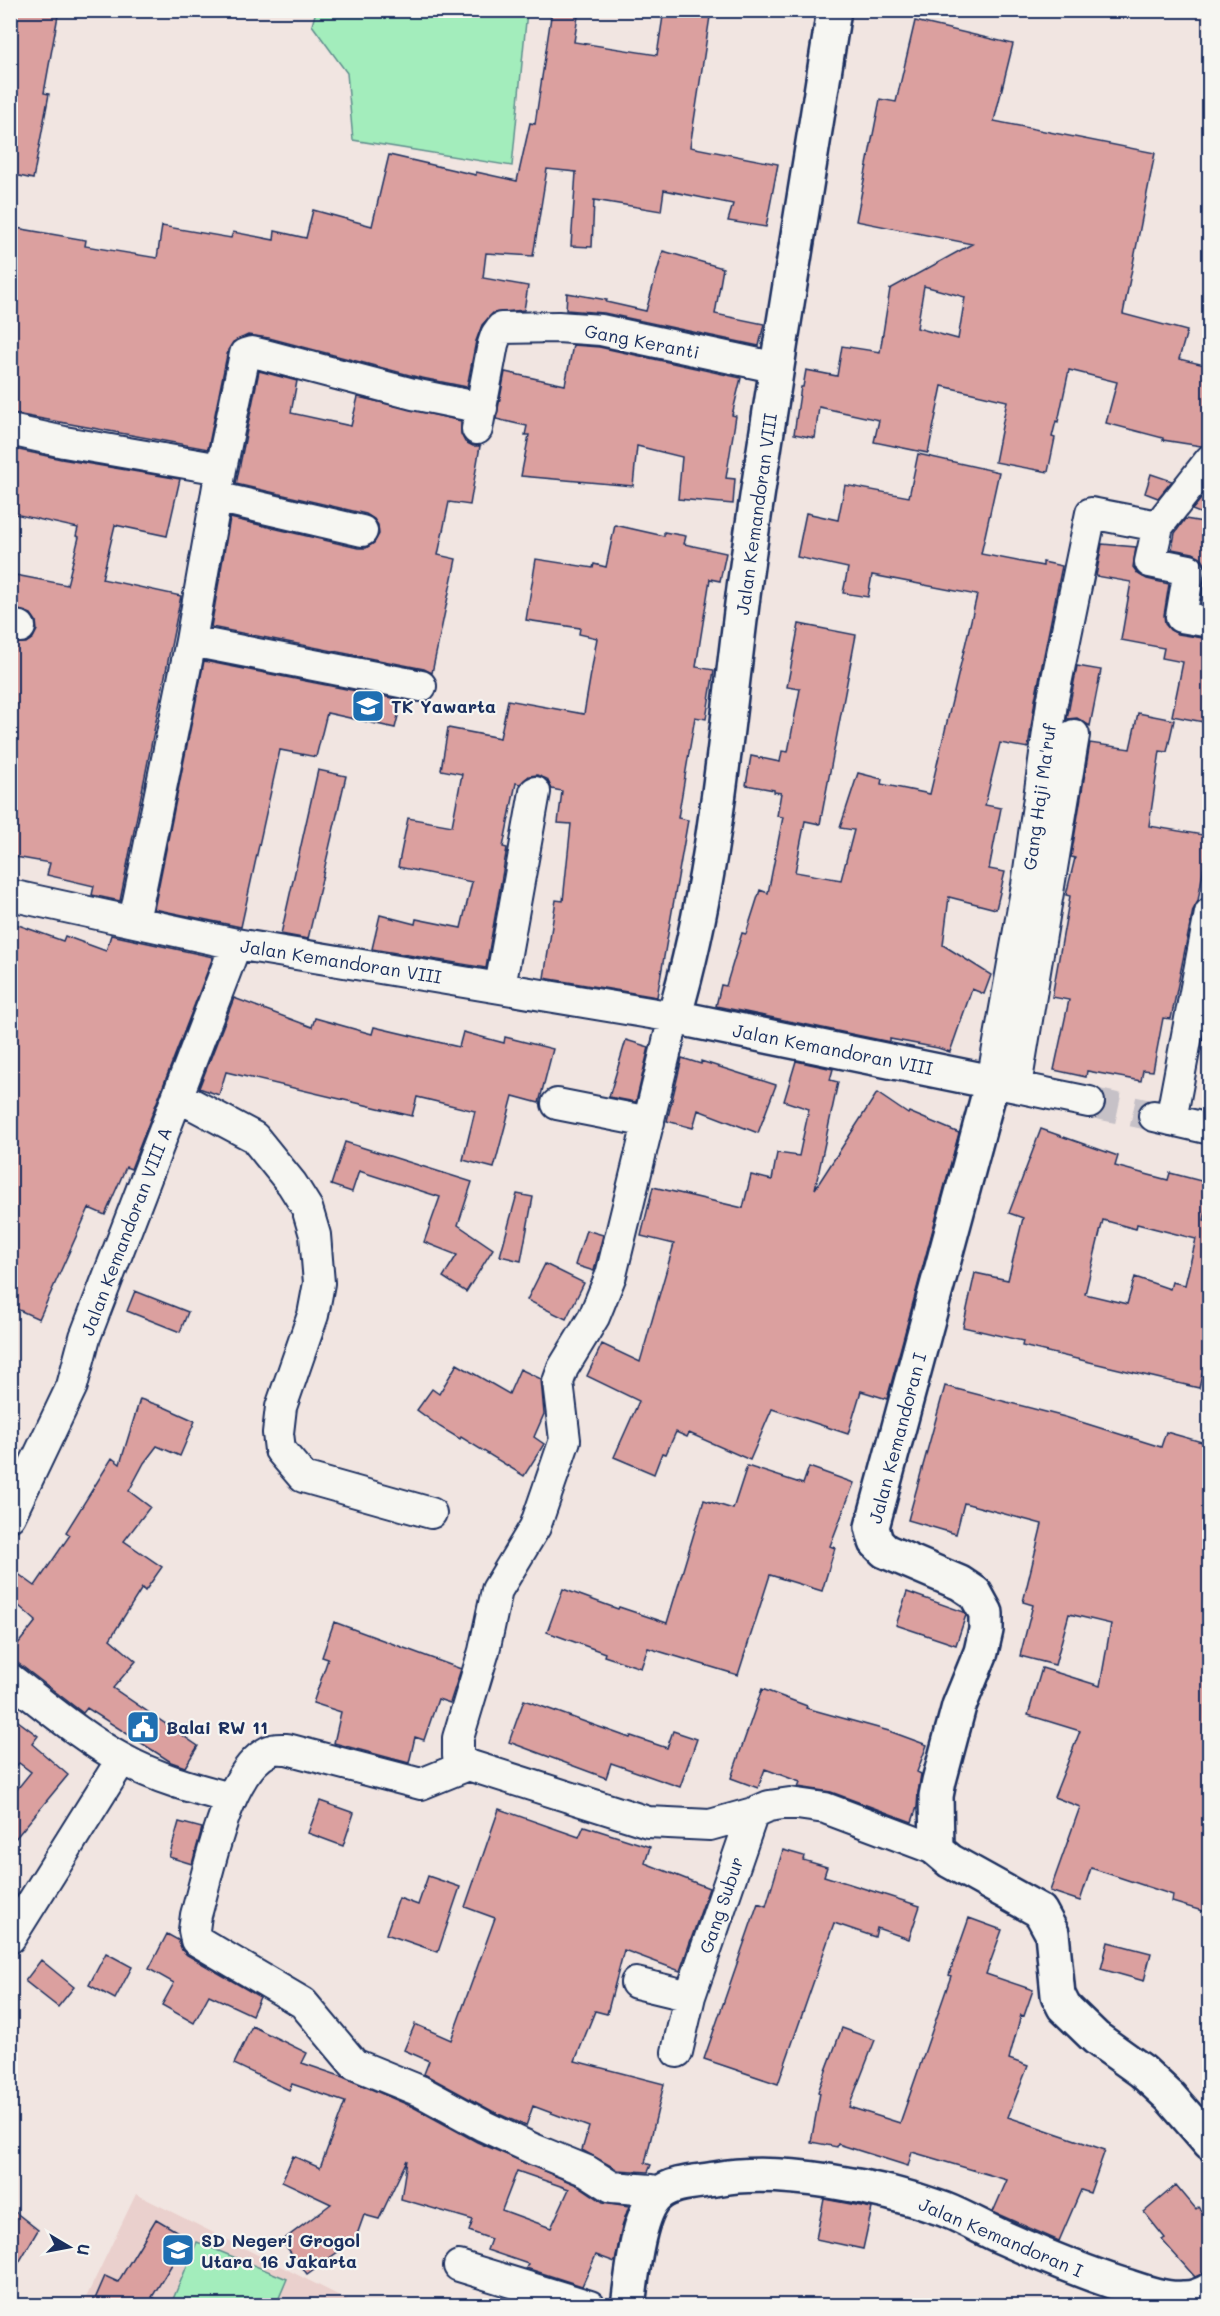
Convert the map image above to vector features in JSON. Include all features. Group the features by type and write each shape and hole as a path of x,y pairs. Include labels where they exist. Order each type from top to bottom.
{"street":[{"name":"Jalan Kemandoran VIII","path":"468,1765 458,1756 458,1738 484,1651 496,1590 535,1527 565,1440 558,1382 563,1368 594,1317 611,1275 674,1017 686,977 718,806 746,573 834,10"},
{"name":"Gang Keranti","path":"218,483 247,352 413,394 479,419 493,344 501,328 558,327 602,330 778,368"},
{"path":"10,430 218,483 362,531"},
{"path":"1209,460 1158,526 1150,562 1189,570 1181,617 1209,622"},
{"path":"134,921 191,641 218,483"},
{"name":"Gang Haji Ma'ruf","path":"1004,1084 1027,885 1052,703 1091,513 1158,526"},
{"path":"191,641 421,686"},
{"path":"1074,735 1004,1084 1089,1102"},
{"path":"500,987 535,792"},
{"name":"Jalan Kemandoran VIII","path":"10,895 236,944 674,1017 1004,1084"},
{"path":"1209,913 1162,1118 1209,1129"},
{"name":"Jalan Kemandoran VIII A","path":"10,1516 72,1386 85,1337 236,944"},
{"name":"Jalan Kemandoran I","path":"937,1850 936,1796 959,1706 981,1652 986,1630 986,1612 975,1593 960,1583 885,1551 876,1542 872,1527 1004,1084"},
{"path":"178,1097 254,1137 292,1184 307,1208 315,1234 319,1283 313,1315 280,1407 278,1433 280,1450 303,1477 431,1513"},
{"path":"557,1104 650,1122"},
{"path":"10,1679 74,1727 122,1759 175,1783 230,1798"},
{"path":"628,2306 639,2233 647,2212 658,2194 651,2190 612,2187 587,2171 484,2126 420,2091 354,2064 303,2003 196,1940 194,1930 196,1916 230,1798 253,1762 271,1749 288,1749 421,1784 468,1765 648,1822 710,1825 769,1806 790,1803 825,1808 937,1850 950,1861 1040,1911 1052,1933 1058,1995 1064,2007 1096,2038 1142,2071 1170,2097 1209,2143"},
{"path":"10,1938 122,1759"},
{"name":"Gang Subur","path":"677,2052 690,1996 753,1813"},
{"path":"636,1983 690,1996"},
{"name":"Jalan Kemandoran I","path":"658,2194 677,2186 730,2176 791,2177 868,2188 944,2209 1006,2239 1098,2277 1140,2291 1183,2299 1204,2294 1209,2290"},
{"path":"459,2266 590,2306"}],"shaded area":[{"name":"SD Negeri Grogol Utara 16 Jakarta","path":"136,2194 358,2305 82,2306"}],"green space":[{"path":"316,11 527,11 512,166 353,140 347,73 312,25"},
{"path":"197,2242 287,2279 276,2305 175,2306 171,2304"}],"building":[{"path":"10,10 59,10 44,93 49,94 33,179 10,174 10,158 18,122 10,121"},
{"path":"552,10 579,10 574,42 657,55 664,10 711,10 690,147 778,164 766,227 728,221 733,204 664,190 661,211 594,200 592,247 571,246 576,172 547,169 533,256 486,253 483,278 528,286 524,310 493,313 482,325 476,341 467,387 417,377 269,338 248,335 233,342 228,350 208,449 10,413 10,227 86,240 85,246 157,258 162,226 231,238 233,232 274,240 275,231 306,238 313,210 372,226 389,155 476,175 476,172 517,181 530,123 535,124"},
{"path":"915,21 1013,44 994,121 1155,153 1123,314 1187,331 1179,359 1209,366 1208,443 1201,446 1163,440 1163,438 1106,423 1117,382 1069,370 1058,422 1056,421 1052,437 1055,438 1048,472 995,462 1007,401 942,386 928,453 874,442 879,420 819,407 815,438 794,434 806,370 837,376 842,346 880,352 890,289 972,244 856,221 880,99 896,102","holes":["924,286 965,297 958,339 917,328"]},
{"path":"663,251 723,268 715,314 764,324 759,346 604,313 566,310 567,293 607,300 606,302 646,311"},
{"path":"573,345 599,347 741,378 732,415 736,416 726,478 735,479 733,504 678,499 682,457 637,446 633,486 521,476 529,435 525,435 527,426 496,419 505,372 565,385"},
{"path":"259,371 297,381 291,413 351,426 358,397 461,421 461,434 465,442 473,446 480,446 470,505 449,502 438,555 456,559 432,673 424,669 211,627 230,518 358,548 366,548 374,543 379,534 378,525 366,514 236,484"},
{"path":"10,448 180,479 167,536 115,525 102,579 181,596 120,901 92,895 94,886 47,875 50,863 10,856 10,643 26,643 33,638 37,630 36,621 31,614 10,608 10,574 67,585 79,537 76,536 78,528 10,513"},
{"path":"918,454 999,472 981,554 1043,566 1043,562 1062,566 1035,700 1028,748 1000,743 985,805 1001,808 989,869 1005,872 996,909 949,897 943,945 991,975 984,994 972,989 950,1052 716,1006 721,985 726,986 742,933 746,934 760,890 768,893 783,817 777,816 781,793 746,785 751,756 780,762 782,751 788,752 800,689 787,687 799,624 856,635 820,824 805,821 795,872 841,880 854,830 840,828 858,773 882,779 881,784 930,794 977,595 872,575 868,597 843,593 848,568 797,557 806,513 838,520 845,485 909,497"},
{"path":"1151,474 1172,481 1158,498 1145,493"},
{"path":"1206,493 1209,495 1209,504 1205,515 1192,510"},
{"path":"1185,519 1209,523 1209,604 1201,603 1206,573 1201,557 1172,549 1175,533"},
{"path":"615,525 664,536 664,532 686,536 684,544 726,553 720,581 710,579 696,667 714,670 706,719 695,717 678,818 688,820 657,997 544,978 556,900 563,901 571,824 558,823 562,791 552,789 547,779 537,775 529,776 520,784 516,783 503,847 507,848 486,968 372,949 380,915 415,924 416,919 461,928 472,882 398,867 408,818 452,826 462,774 441,770 448,728 500,738 508,700 584,714 597,638 579,634 580,628 526,620 536,559 593,568 594,564 606,567"},
{"path":"1102,544 1136,547 1133,567 1138,574 1147,579 1169,584 1164,615 1165,624 1178,634 1209,639 1209,723 1172,716 1183,662 1162,658 1164,648 1121,640 1131,582 1096,576"},
{"path":"204,661 402,700 395,728 327,713 316,757 280,750 241,927 154,909"},
{"path":"1077,666 1101,670 1090,726 1077,718 1067,719"},
{"path":"1138,713 1174,720 1167,752 1160,751 1149,826 1209,836 1198,901 1193,910 1171,1019 1163,1018 1153,1071 1143,1070 1141,1081 1087,1071 1086,1077 1054,1070 1069,1000 1052,997 1070,896 1066,895 1075,858 1071,857 1090,743 1130,749"},
{"path":"318,770 346,776 308,939 281,934"},
{"path":"10,922 63,941 65,936 106,951 111,935 213,957 131,1169 126,1167 105,1215 89,1208 39,1319 10,1306"},
{"path":"234,998 312,1027 315,1018 372,1034 374,1027 459,1047 463,1032 504,1043 505,1037 553,1049 539,1103 513,1096 494,1168 463,1160 475,1111 417,1097 412,1116 226,1072 219,1095 199,1088"},
{"path":"626,1040 649,1047 636,1102 609,1097"},
{"path":"682,1058 701,1064 701,1061 776,1085 758,1133 698,1110 693,1128 667,1121"},
{"path":"796,1061 833,1069 830,1080 838,1082 815,1189 877,1093 908,1114 909,1112 959,1133 887,1399 861,1391 848,1434 772,1409 750,1460 689,1433 687,1437 676,1432 666,1454 662,1453 654,1474 614,1457 639,1401 587,1376 602,1344 640,1362 674,1244 641,1236 653,1187 743,1208 751,1175 772,1180 777,1153 799,1156 809,1109 784,1101"},
{"path":"1041,1129 1118,1156 1115,1166 1168,1180 1170,1173 1209,1183 1209,1200 1204,1220 1209,1221 1209,1345 1199,1388 1022,1346 1023,1341 963,1327 975,1273 1008,1280 1023,1218 1009,1213","holes":["1103,1220 1136,1229 1137,1224 1196,1239 1185,1285 1172,1282 1170,1289 1135,1277 1127,1304 1085,1294"]},
{"path":"345,1142 472,1182 458,1225 493,1249 466,1292 443,1277 457,1255 424,1242 440,1197 359,1171 352,1192 331,1185"},
{"path":"517,1194 533,1197 521,1261 500,1256"},
{"path":"586,1230 603,1235 594,1271 575,1265"},
{"path":"545,1264 584,1283 566,1319 527,1300"},
{"path":"135,1291 188,1312 180,1332 127,1311"},
{"path":"457,1364 509,1394 520,1369 541,1379 544,1414 534,1437 544,1444 524,1476 461,1437 460,1439 440,1427 417,1410 432,1389 439,1394"},
{"path":"945,1386 1065,1417 1161,1447 1166,1432 1209,1444 1209,1913 1172,1902 1173,1895 1091,1868 1080,1901 1050,1891 1080,1807 1054,1797 1080,1731 1028,1715 1042,1668 1100,1686 1111,1624 1069,1614 1055,1665 1020,1656 1033,1605 1023,1602 1042,1524 964,1503 956,1534 908,1520"},
{"path":"140,1399 195,1421 180,1456 157,1446 144,1463 129,1491 150,1507 124,1541 162,1567 145,1591 142,1588 110,1639 136,1661 113,1688 198,1746 185,1767 171,1762 87,1708 83,1713 10,1657 36,1621 10,1598 10,1568 35,1586 70,1535 66,1532 112,1458 120,1464"},
{"path":"747,1466 803,1484 809,1467 854,1483 830,1546 835,1548 822,1591 770,1575 738,1675 648,1648 641,1668 604,1656 605,1653 547,1632 563,1589 618,1609 619,1607 667,1623 704,1500 733,1509"},
{"path":"907,1592 964,1612 966,1615 956,1645 896,1625"},
{"path":"334,1622 461,1669 450,1703 438,1699 424,1740 415,1737 409,1763 334,1743 341,1712 313,1703 328,1659 322,1657"},
{"path":"762,1689 807,1706 806,1708 889,1731 927,1745 917,1772 921,1774 917,1807 912,1822 831,1792 798,1787 800,1782 765,1769 758,1788 731,1778"},
{"path":"524,1700 630,1738 631,1736 667,1748 673,1731 697,1739 680,1787 611,1763 606,1778 509,1742"},
{"path":"10,1715 38,1736 32,1744 68,1775 10,1845 10,1798 31,1772 19,1763 10,1773"},
{"path":"320,1801 354,1813 343,1846 308,1833"},
{"path":"499,1809 579,1837 584,1826 650,1847 645,1863 709,1888 680,1971 624,1950 607,2014 595,2011 575,2061 664,2084 645,2163 651,2165 648,2172 618,2170 582,2150 589,2127 533,2106 526,2126 492,2111 424,2074 429,2061 404,2050 415,2024 451,2040 495,1918 465,1907"},
{"path":"179,1822 202,1828 192,1864 169,1857"},
{"path":"783,1850 804,1856 803,1860 827,1867 824,1876 920,1906 909,1939 877,1928 875,1937 834,1923 778,2084 704,2059 758,1903 766,1906"},
{"path":"428,1876 460,1887 438,1952 386,1934 399,1898 418,1905"},
{"path":"969,1918 1002,1930 986,1974 1033,1990 1024,2016 1021,2015 1009,2059 1028,2066 1008,2117 1105,2150 1090,2193 1081,2190 1059,2241 993,2212 1007,2180 912,2152 908,2166 838,2144 837,2147 811,2142 820,2093 818,2092 842,2028 875,2040 849,2107 900,2123"},
{"path":"167,1934 178,1940 187,1955 260,1997 252,2015 209,1995 194,2023 162,2005 174,1983 149,1969"},
{"path":"1108,1942 1151,1953 1144,1981 1101,1969"},
{"path":"106,1953 132,1967 115,1999 89,1985"},
{"path":"41,1960 74,1987 58,2007 25,1981"},
{"path":"252,2026 307,2053 302,2063 343,2077 413,2107 477,2142 579,2186 603,2202 629,2206 622,2226 615,2262 596,2255 582,2286 526,2268 528,2264 487,2250 491,2239 469,2231 473,2220 401,2199 407,2160 379,2219 364,2215 353,2246 349,2244 307,2274 282,2241 331,2204 282,2181 293,2156 320,2168 345,2102 292,2084 289,2090 234,2064","holes":["517,2171 569,2189 551,2228 502,2210"]},
{"path":"1176,2185 1196,2209 1198,2207 1209,2220 1209,2271 1195,2277 1162,2240 1165,2238 1144,2212"},
{"path":"824,2199 872,2208 863,2249 816,2239"},
{"path":"10,2208 38,2230 10,2278"},
{"path":"156,2219 188,2238 152,2297 169,2306 92,2306 105,2276 118,2282"}],"waterway":[{"path":"10,2300 20,2306"}],"tunnel":[{"path":"1089,1102 1154,1116"}],"place":[{"name":"TK Yawarta","path":"368,706"},
{"name":"Balai RW 11","path":"143,1727"},
{"name":"SD Negeri Grogol Utara 16 Jakarta","path":"178,2250"}]}
